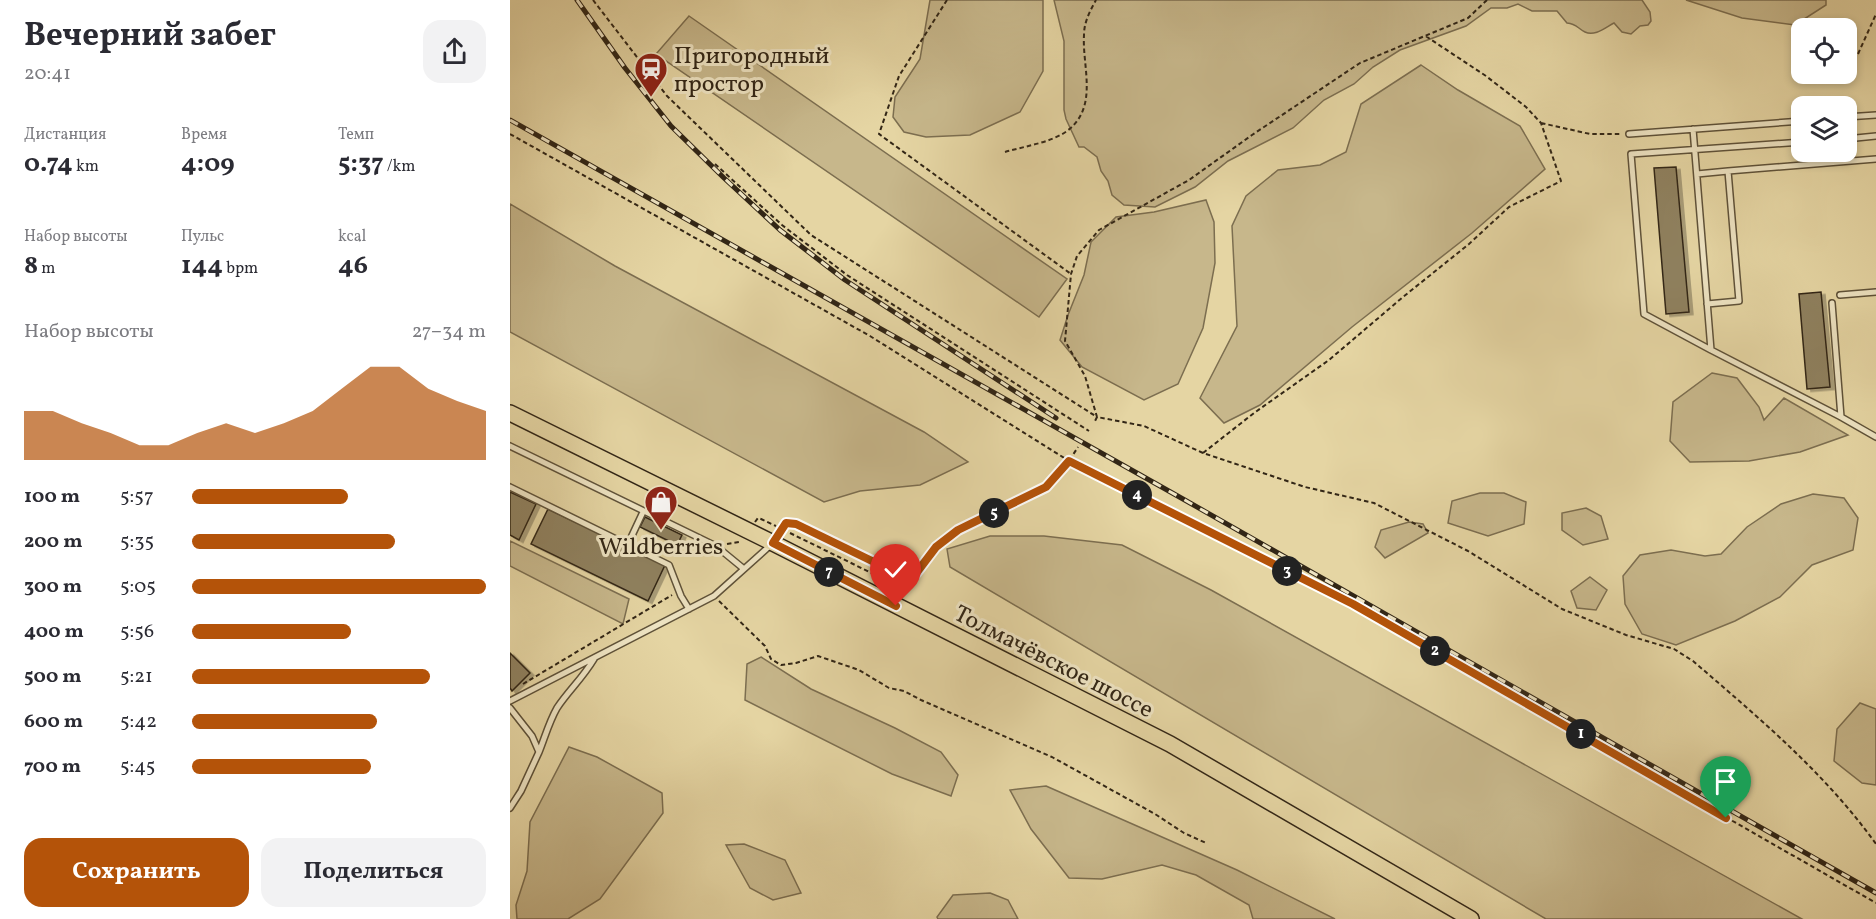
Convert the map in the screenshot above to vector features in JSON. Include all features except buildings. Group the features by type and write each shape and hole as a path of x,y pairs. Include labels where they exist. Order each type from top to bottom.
{"main road":[{"name":"Толмачёвское шоссе","path":"510,413 1170,744 1471,919"}],"lane":[{"path":"1857,116 1876,115"},
{"path":"1629,134 1791,122"},
{"path":"1693,129 1711,350"},
{"path":"1857,137 1876,136"},
{"path":"1791,143 1631,154 1644,314 1876,437"},
{"path":"1697,174 1876,159"},
{"path":"1707,304 1739,301 1728,171"},
{"path":"1840,295 1876,292"},
{"path":"1832,303 1841,417"},
{"path":"510,446 716,546 744,569"},
{"path":"510,487 669,565 678,591 689,609"},
{"path":"628,544 643,512"},
{"path":"510,701 714,596 773,543 786,523 790,522 911,580"},
{"path":"510,808 521,791 557,709 583,677 594,658"},
{"path":"510,708 532,736 539,752"}],"path":[{"path":"593,0 667,96 811,235 1097,417 1144,426 1203,453 1305,487 1374,503 1468,551 1562,609 1626,635 1674,649 1694,661 1815,770 1853,812 1876,844"},
{"path":"947,0 899,76 879,134 1071,274"},
{"path":"1005,152 1066,131 1082,112 1088,92 1083,34 1086,19 1096,0"},
{"path":"1094,423 1097,417 1085,376 1065,341 1071,274 1077,256 1099,230 1190,180 1252,135 1360,63 1468,18 1487,0"},
{"path":"1858,54 1876,14"},
{"path":"1203,453 1254,413 1329,360 1469,244 1509,207 1561,181 1541,123 1526,107 1486,76 1424,35"},
{"path":"1541,123 1590,134 1629,134"},
{"path":"510,134 870,336 1069,461 1353,604 1876,903"},
{"path":"716,164 782,225 847,275 1089,431"},
{"path":"904,589 936,547 958,530 1046,487 1078,447"},
{"path":"518,687 678,591"},
{"path":"714,596 765,646 771,659 782,665 818,656 859,670 889,688 904,691 1052,757 1155,814 1184,833 1206,843"}],"shaded area":[{"path":"930,0 1043,0 1043,71 1020,112 970,135 926,137 904,132 893,117 895,97 920,59"},
{"path":"1054,0 1642,0 1650,12 1651,21 1648,25 1640,26 1631,34 1622,32 1614,23 1600,31 1589,33 1567,23 1557,11 1532,11 1518,4 1507,8 1491,8 1466,26 1400,50 1373,67 1354,84 1324,100 1293,128 1228,161 1195,187 1155,207 1124,205 1112,195 1097,157 1084,147 1079,147 1064,110 1064,41"},
{"path":"1686,0 1826,0 1826,5 1806,18 1791,18 1791,24 1742,18"},
{"path":"689,16 1067,279 1039,317 656,54"},
{"path":"1421,65 1458,90 1520,126 1545,169 1472,233 1352,327 1260,405 1224,423 1200,398 1237,326 1232,226 1246,196 1278,170 1320,165 1346,152 1361,104"},
{"path":"1206,200 1214,222 1215,263 1203,328 1178,384 1144,400 1082,367 1060,340 1084,275 1091,242 1116,217 1154,212"},
{"path":"510,204 615,266 924,432 968,462 920,485 860,491 824,502 510,332"},
{"path":"1712,373 1737,378 1759,407 1764,420 1784,398 1848,435 1800,452 1749,461 1690,462 1670,441 1673,402"},
{"path":"1480,493 1504,493 1526,502 1524,524 1488,536 1448,523 1452,501"},
{"path":"1813,494 1844,498 1858,518 1853,550 1812,565 1780,597 1735,621 1676,645 1642,634 1625,604 1623,576 1640,555 1671,550 1705,556 1721,554 1747,527 1781,504"},
{"path":"1586,508 1601,516 1608,539 1583,545 1562,530 1562,513"},
{"path":"1409,522 1423,524 1428,533 1385,558 1375,547 1381,530"},
{"path":"990,536 1044,536 1122,545 1211,590 1802,919 1546,919 950,567 947,549"},
{"path":"510,541 629,599 623,624 510,566"},
{"path":"1590,577 1607,590 1596,610 1577,608 1571,591"},
{"path":"761,657 811,689 941,752 958,775 951,796 892,774 745,700 747,664"},
{"path":"1860,703 1876,709 1876,785 1862,783 1834,761 1837,729"},
{"path":"569,747 597,757 662,793 663,813 600,899 568,919 517,919 516,905 527,871 530,822"},
{"path":"1046,786 1237,870 1335,919 1253,919 1249,905 1196,875 1162,865 1102,879 1069,878 1031,829 1010,790"},
{"path":"744,844 785,860 801,893 773,900 750,888 726,845"},
{"path":"990,893 1008,900 1018,919 938,919 937,917 953,895"}],"railway":[{"path":"577,0 625,68 671,126 780,230 845,280 1056,418"},
{"path":"510,120 1876,893"}],"place":[{"name":"Пригородный простор","path":"651,98"},
{"name":"Wildberries","path":"661,531"}],"route":[{"path":"896,606 773,543 786,523 790,522 911,580 936,547 958,530 1046,487 1069,461 1353,604 1726,818"}]}
